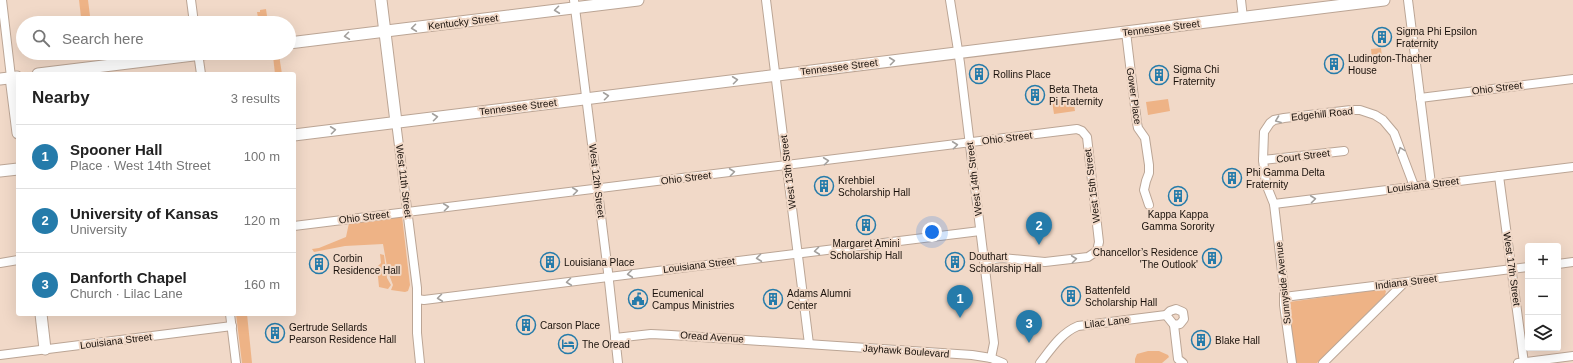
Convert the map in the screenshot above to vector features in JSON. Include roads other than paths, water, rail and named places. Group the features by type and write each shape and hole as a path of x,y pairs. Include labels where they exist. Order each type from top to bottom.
{"main road":[{"name":"West 11th Street","path":"381,0 396,122"},
{"name":"Kentucky Street","path":"296,42 574,4 638,0"},
{"name":"Tennessee Street","path":"296,135 1384,0"},
{"path":"54,72 150,60"},
{"path":"10,78 16,119"},
{"path":"0,171 16,169"},
{"path":"41,316 45,349"}],"street":[{"path":"2,0 10,78"},
{"path":"191,0 193,16"},
{"name":"West 13th Street","path":"766,0 809,344"},
{"name":"West 14th Street","path":"950,0 970,143 994,343 991,358"},
{"path":"1241,0 1243,18"},
{"path":"1408,0 1431,184"},
{"name":"West 12th Street","path":"574,4 598,189 618,363"},
{"name":"Gower Place","path":"1126,32 1137,123 1138,128 1145,138 1149,166 1149,173 1144,190 1149,205"},
{"path":"199,60 201,72"},
{"name":"Ohio Street","path":"1420,98 1573,79"},
{"name":"Edgehill Road","path":"1274,204 1266,184 1263,160 1264,132 1274,120 1314,114 1360,110 1369,112 1383,120 1394,133 1414,186"},
{"name":"West 11th Street","path":"396,122 417,299 417,334 420,363"},
{"name":"Ohio Street","path":"296,226 1077,129"},
{"name":"West 15th Street","path":"984,260 1002,258 1045,262 1088,257 1095,253 1099,247 1087,137 1082,131 1077,129"},
{"name":"Court Street","path":"1263,160 1344,151"},
{"name":"Louisiana Street","path":"1274,204 1573,167"},
{"name":"West 17th Street","path":"1500,176 1522,363"},
{"name":"Sunnyside Avenue","path":"1274,204 1292,363"},
{"name":"Louisiana Street","path":"417,299 424,300 980,231"},
{"path":"0,263 16,260"},
{"path":"1561,264 1573,262"},
{"name":"Indiana Street","path":"1284,297 1525,268"},
{"path":"1323,363 1404,283"},
{"name":"Lilac Lane","path":"1040,363 1063,335 1078,326 1166,316 1170,311 1176,309 1183,312 1185,316 1180,324 1174,325"},
{"path":"230,316 236,363"},
{"path":"1166,316 1174,325 1178,362"},
{"name":"Louisiana Street","path":"0,355 232,326"},
{"name":"Oread Avenue","path":"615,338 661,334 809,344"},
{"name":"Jayhawk Boulevard","path":"809,344 972,355 991,358 1003,363"},
{"path":"1522,363 1573,356"}],"place":[{"name":"Sigma Phi Epsilon Fraternity","path":"1382,37"},
{"name":"Ludington-Thacher House","path":"1334,64"},
{"name":"Rollins Place","path":"979,74"},
{"name":"Sigma Chi Fraternity","path":"1159,75"},
{"name":"Beta Theta Pi Fraternity","path":"1035,95"},
{"name":"Phi Gamma Delta Fraternity","path":"1232,178"},
{"name":"Krehbiel Scholarship Hall","path":"824,186"},
{"name":"Kappa Kappa Gamma Sorority","path":"1178,196"},
{"name":"Margaret Amini Scholarship Hall","path":"866,225"},
{"name":"University of Kansas","path":"1039,245"},
{"name":"Chancellor’s Residence 'The Outlook'","path":"1212,258"},
{"name":"Louisiana Place","path":"550,262"},
{"name":"Douthart Scholarship Hall","path":"955,262"},
{"name":"Corbin Residence Hall","path":"319,264"},
{"name":"Battenfeld Scholarship Hall","path":"1071,296"},
{"name":"Ecumenical Campus Ministries","path":"638,299"},
{"name":"Adams Alumni Center","path":"773,299"},
{"name":"Spooner Hall","path":"960,318"},
{"name":"Carson Place","path":"526,325"},
{"name":"Gertrude Sellards Pearson Residence Hall","path":"275,333"},
{"name":"Blake Hall","path":"1201,340"},
{"name":"Danforth Chapel","path":"1029,343"},
{"name":"The Oread","path":"568,344"}]}
